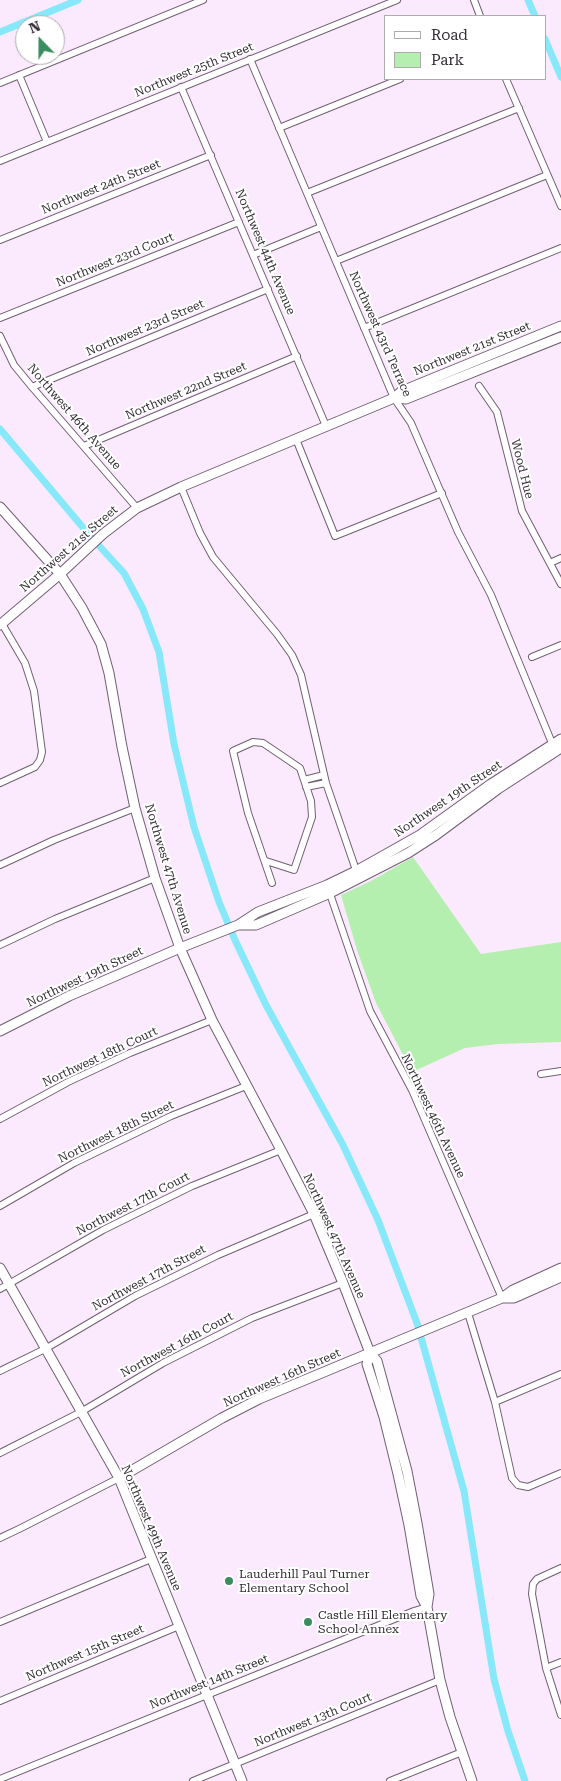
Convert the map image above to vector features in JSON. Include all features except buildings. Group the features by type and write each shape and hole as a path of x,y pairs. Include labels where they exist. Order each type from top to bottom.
{"street":[{"path":"0,83 203,0"},
{"name":"Northwest 25th Street","path":"0,161 397,0"},
{"path":"474,0 480,15"},
{"name":"Northwest 43rd Terrace","path":"250,60 394,398 412,423 458,532 491,595 556,748"},
{"path":"19,75 47,142"},
{"path":"279,128 398,80"},
{"path":"506,80 561,206"},
{"name":"Northwest 44th Avenue","path":"181,87 326,426"},
{"path":"308,193 519,108"},
{"name":"Northwest 24th Street","path":"0,240 211,155"},
{"path":"336,261 547,175"},
{"name":"Northwest 23rd Court","path":"0,318 239,222"},
{"path":"254,255 320,227"},
{"path":"364,328 561,248"},
{"name":"Northwest 23rd Street","path":"32,387 268,289"},
{"name":"Northwest 21st Street","path":"1,623 60,574 103,534 137,508 182,487 394,398 402,391 561,326"},
{"name":"Northwest 46th Avenue","path":"0,336 14,365 137,508"},
{"name":"Northwest 21st Street","path":"394,398 406,399 561,337"},
{"name":"Northwest 22nd Street","path":"84,446 297,356"},
{"name":"Wood Hue","path":"479,386 496,412 518,501 561,584"},
{"path":"296,439 335,536 442,493"},
{"path":"182,487 200,533 213,557 277,634 292,655 301,675 326,783 357,874"},
{"name":"Northwest 47th Avenue","path":"0,507 60,574 82,608 101,644 109,673 135,808 155,878 180,948 212,1020 314,1214 370,1354 377,1361 388,1416 407,1471 420,1561 429,1594 427,1607 440,1680 450,1717 472,1781"},
{"path":"550,564 561,558"},
{"path":"0,783 35,767 40,760 42,752 34,691 25,663 1,623"},
{"path":"532,657 561,645"},
{"name":"Northwest 19th Street","path":"0,1031 70,996 238,925 258,912 329,889 357,874 408,853 422,839 491,784 556,748 561,739"},
{"path":"266,861 294,870 312,817 311,802 300,768 263,743 254,742 233,751 248,814 266,861 272,883"},
{"path":"306,784 324,775"},
{"path":"306,784 326,783"},
{"path":"0,865 54,840 135,808"},
{"path":"0,945 55,919 155,878"},
{"name":"Northwest 46th Avenue","path":"329,889 370,1011 412,1090 502,1298"},
{"name":"Northwest 18th Court","path":"0,1119 77,1078 130,1053 212,1020"},
{"path":"541,1074 561,1071"},
{"name":"Northwest 18th Street","path":"0,1206 74,1163 171,1116 246,1086"},
{"name":"Northwest 17th Court","path":"0,1289 121,1221 192,1186 282,1150"},
{"name":"Northwest 17th Street","path":"0,1371 45,1349 135,1296 218,1255 314,1214"},
{"name":"Northwest 49th Avenue","path":"0,1268 119,1478 242,1781"},
{"name":"Northwest 16th Street","path":"0,1538 119,1478 251,1403 468,1313 561,1268"},
{"name":"Northwest 16th Street","path":"502,1298 514,1298 561,1276"},
{"name":"Northwest 16th Court","path":"0,1453 81,1412 163,1363 244,1322 343,1283"},
{"path":"468,1313 494,1402 512,1478 518,1485 528,1487 561,1473"},
{"path":"494,1402 561,1374"},
{"path":"0,1622 151,1559"},
{"path":"561,1568 544,1575 533,1584 532,1594 546,1668 561,1715"},
{"name":"Northwest 14th Street","path":"0,1779 14,1778 207,1695 427,1607"},
{"name":"Northwest 15th Street","path":"0,1701 179,1626"},
{"path":"546,1668 561,1662"},
{"name":"Northwest 13th Court","path":"193,1781 440,1680"},
{"path":"390,1781 462,1752"}],"green space":[{"path":"413,857 481,954 561,942 561,1042 498,1044 465,1048 412,1072 376,1003 357,950 341,895 371,881"}],"waterway":[{"path":"0,32 78,0"},
{"path":"528,0 535,15"},
{"path":"546,41 561,77"},
{"path":"0,429 91,537 124,573 143,609 159,652 174,744 194,827 219,902 266,1005 343,1145 378,1220 417,1323 464,1491 494,1679 508,1731 525,1781"}],"place":[{"name":"Lauderhill Paul Turner Elementary School","path":"229,1581"},
{"name":"Castle Hill Elementary School Annex","path":"308,1622"}]}
